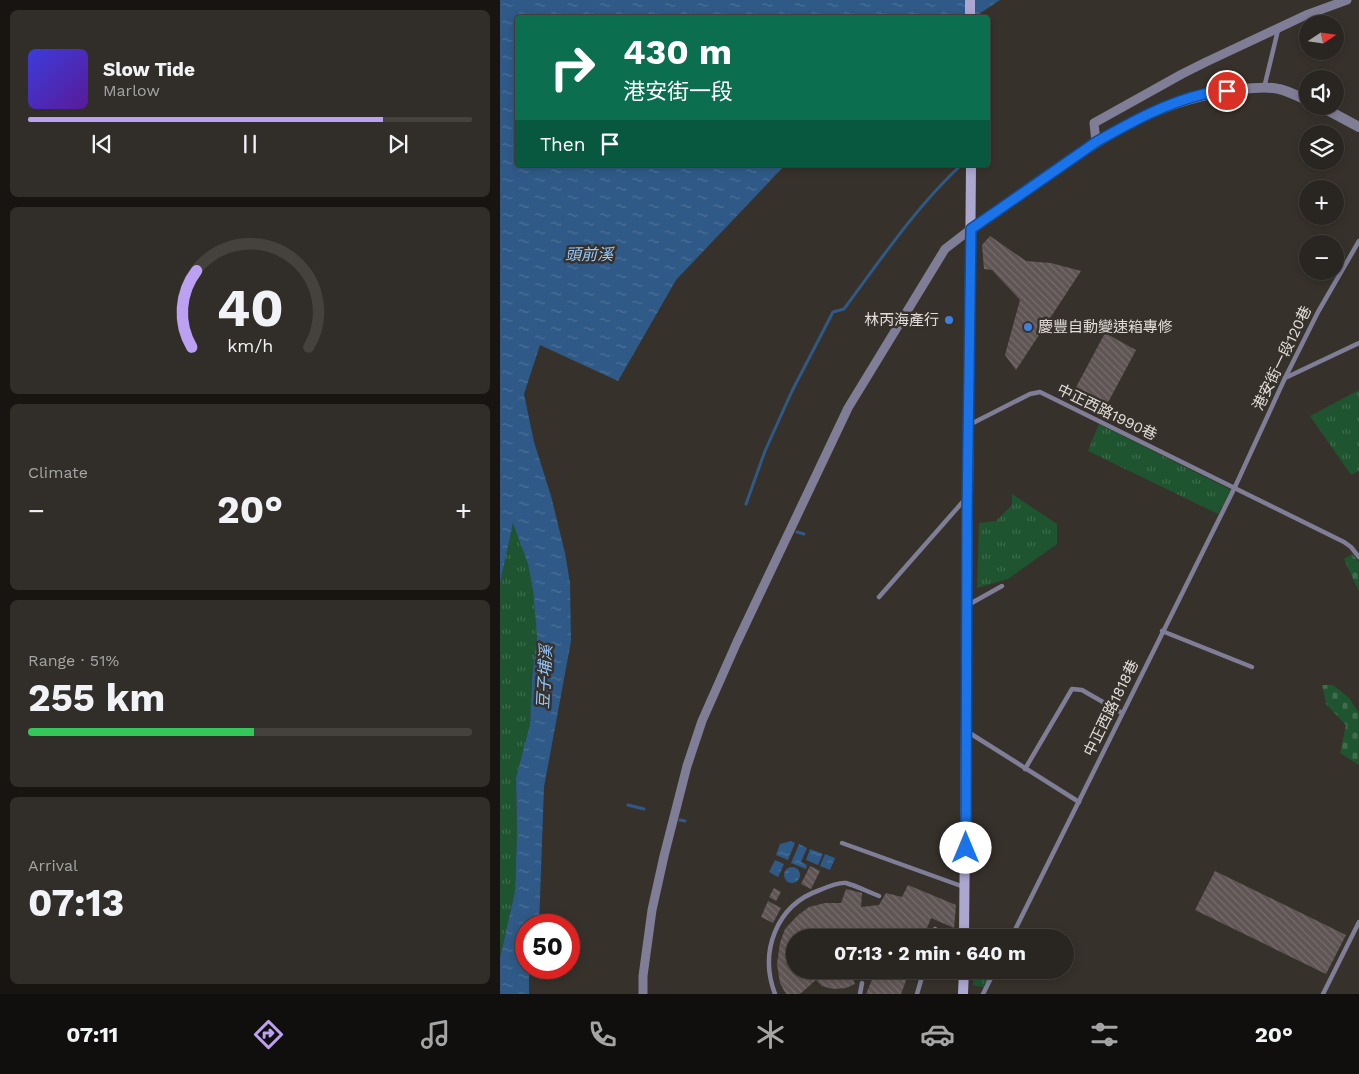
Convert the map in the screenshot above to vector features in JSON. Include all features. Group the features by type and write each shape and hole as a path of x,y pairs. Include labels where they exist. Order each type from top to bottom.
{"main road":[{"path":"970,0 970,15"},
{"path":"964,929 972,167"},
{"path":"963,994 964,979"}],"street":[{"path":"1096,142 1094,123 1182,74 1306,15 1347,0"},
{"path":"643,994 643,976 652,910 687,766 702,722 749,617 848,408 945,249 1096,142 1140,118 1174,103 1203,94 1264,88 1280,89 1299,97"},
{"path":"1337,115 1359,127"}],"lane":[{"path":"1264,88 1278,28"},
{"name":"港安街一段120巷","path":"1234,489 1285,378 1318,312 1359,241"},
{"path":"1285,378 1359,343"},
{"name":"中正西路1990巷","path":"969,425 1030,394 1040,392 1234,489"},
{"path":"1234,489 1344,542 1359,557"},
{"name":"中正西路1818巷","path":"1016,929 1234,489"},
{"path":"879,597 968,496"},
{"path":"967,606 1002,586"},
{"path":"1162,631 1252,667"},
{"path":"1026,769 1072,689 1082,690 1122,713"},
{"path":"966,731 1079,802"},
{"path":"842,843 965,887"},
{"path":"775,994 769,968 769,949 777,926 788,910 813,892 844,883 879,896"},
{"path":"1323,994 1359,922"},
{"path":"917,994 921,979"},
{"path":"983,994 990,979"},
{"path":"860,994 862,983"}],"green space":[{"path":"1359,390 1359,471 1351,475 1310,416"},
{"path":"1099,424 1231,490 1218,514 1088,451"},
{"path":"1012,494 1057,524 1057,544 1008,579 977,588 979,523 996,521 1012,505"},
{"path":"513,522 528,564 533,591 537,636 532,678 530,724 516,778 515,891 500,957 500,583"},
{"path":"1352,554 1359,562 1359,592 1344,559"},
{"path":"1322,685 1333,685 1349,698 1359,713 1359,765 1340,753 1346,725 1326,704"},
{"path":"973,979 990,979 986,988 973,985"}],"water":[{"name":"頭前溪","path":"500,0 1000,0 978,15 515,15 515,167 783,167 676,280 618,381 540,345 524,394 534,442 551,496 565,553 570,583 571,641 544,787 539,914 515,914 515,979 529,979 529,994 500,994 500,958 515,891 516,778 530,724 532,678 537,636 533,591 528,564 513,523 500,583"},
{"path":"791,841 795,843 788,860 776,855 780,844"},
{"path":"799,844 807,848 801,862 807,865 806,869 791,863"},
{"path":"810,849 823,854 818,865 806,860"},
{"path":"825,854 835,858 830,870 820,866"},
{"path":"775,860 784,864 778,877 769,872"},
{"path":"789,867 795,867 800,872 798,881 789,883 784,878 784,872"}],"building":[{"name":"慶豐自動變速箱專修","path":"990,236 1026,261 1051,263 1081,271 1016,370 1005,355 1020,300 992,270 984,269 982,245"},
{"path":"1105,333 1136,350 1104,410 1073,393"},
{"path":"810,866 820,871 811,889 801,884"},
{"path":"1215,871 1346,935 1326,974 1195,910"},
{"path":"908,885 956,905 954,928 931,918 927,929 786,929 786,979 853,979 855,984 846,988 833,989 822,986 816,980 800,994 786,994 780,983 777,964 780,943 785,929 797,916 809,907 825,903 841,903 846,889 862,893 861,907 879,905 886,893 902,897"},
{"path":"774,888 781,892 776,901 769,897"},
{"path":"768,901 781,908 773,923 761,917"},
{"path":"872,979 907,979 901,994 866,994"}],"waterway":[{"path":"746,504 765,451 792,391 833,312 844,309 914,216 959,167"},
{"path":"797,532 804,534"},
{"path":"628,805 644,809"},
{"path":"680,820 685,821"}],"place":[{"name":"林丙海產行","path":"949,320"},
{"name":"慶豐自動變速箱專修","path":"1028,327"}],"route":[{"path":"966,848 967,515 971,229 1096,142 1112,133 1174,103 1203,94 1227,91"}],"water label":[{"name":"豆子埔溪","path":"544,677"}]}
